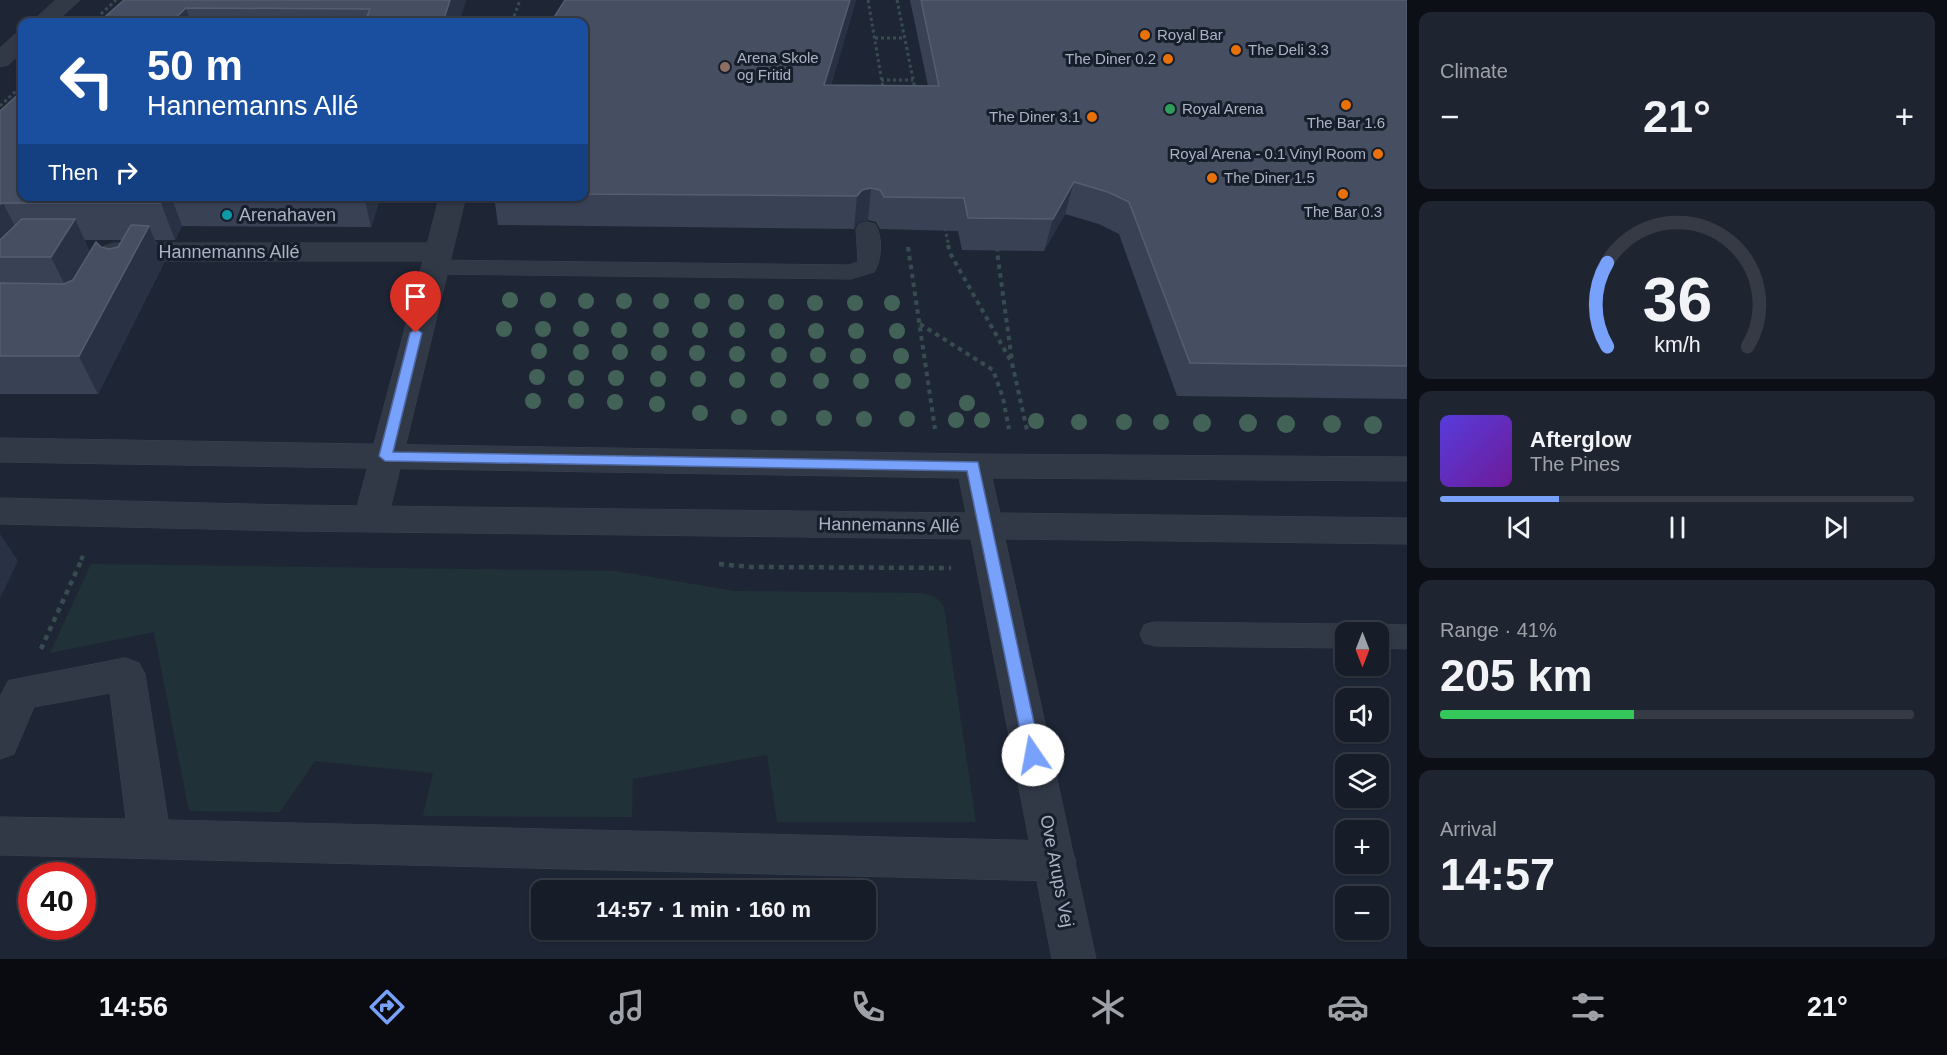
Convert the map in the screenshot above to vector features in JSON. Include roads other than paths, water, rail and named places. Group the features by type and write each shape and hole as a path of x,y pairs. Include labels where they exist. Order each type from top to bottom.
{"street":[{"path":"48,18 69,0"},
{"path":"0,60 18,44"},
{"path":"371,518 452,201"},
{"name":"Hannemanns Allé","path":"111,257 435,259"},
{"path":"0,450 973,466 1407,469"},
{"name":"Ove Arups Vej","path":"973,466 1074,959"},
{"name":"Hannemanns Allé","path":"0,512 1407,531"},
{"path":"0,742 21,693 126,674 150,840"},
{"path":"0,836 1055,861"}],"lane":[{"name":"Hannemanns Allé","path":"435,259 830,273 859,270 869,262 867,229"},
{"path":"111,257 126,277"},
{"path":"1155,634 1335,636"},
{"path":"1389,636 1407,637"}],"place":[{"name":"Royal Bar","path":"1145,35"},
{"name":"The Deli 3.3","path":"1236,50"},
{"name":"The Diner 0.2","path":"1168,59"},
{"name":"Arena Skole og Fritid","path":"725,67"},
{"name":"The Bar 1.6","path":"1346,105"},
{"name":"Royal Arena","path":"1170,109"},
{"name":"The Diner 3.1","path":"1092,117"},
{"name":"Royal Arena - 0.1 Vinyl Room","path":"1378,154"},
{"name":"The Diner 1.5","path":"1212,178"},
{"name":"The Bar 0.3","path":"1343,194"},
{"name":"Arenahaven","path":"227,215"}]}
